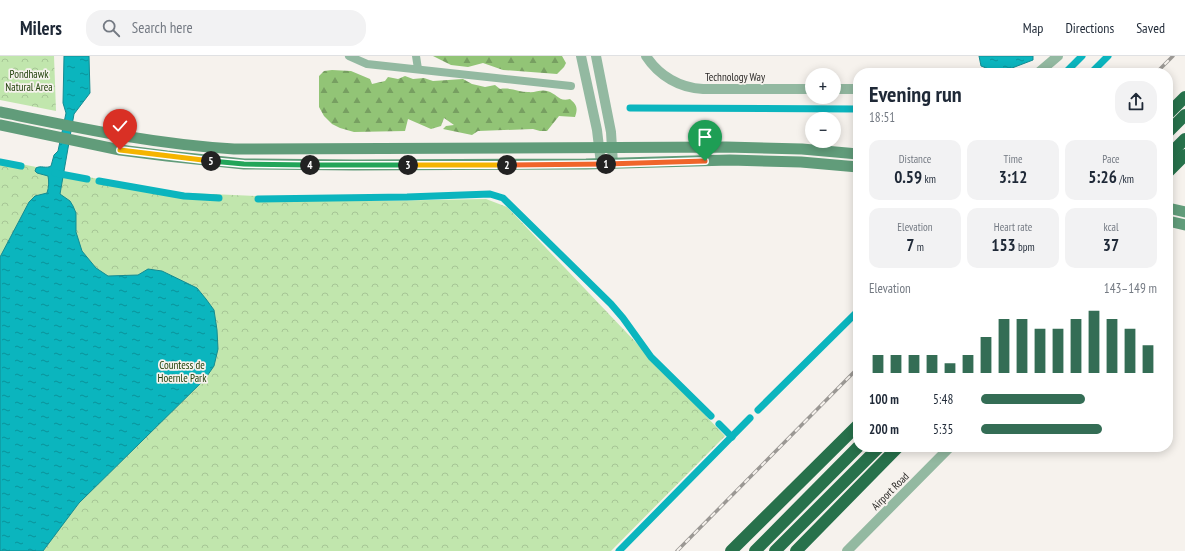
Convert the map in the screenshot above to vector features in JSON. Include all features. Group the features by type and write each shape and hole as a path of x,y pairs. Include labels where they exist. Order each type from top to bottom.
{"highway":[{"path":"1173,109 1185,97"},
{"path":"1173,127 1185,115"},
{"path":"1173,151 1185,139"},
{"path":"1173,167 1185,155"},
{"path":"732,551 853,430"},
{"path":"754,551 853,452"},
{"path":"776,551 874,452"},
{"path":"796,551 893,452"},
{"path":"736,551 798,507"}],"main road":[{"path":"0,112 81,129 158,142 239,149 752,147 802,149 853,154"},
{"path":"0,125 78,142 148,154 239,163 348,165 612,164 736,160 801,162 853,167"},
{"path":"239,149 239,163"},
{"path":"1173,209 1185,211"},
{"path":"1173,222 1185,225"}],"street":[{"path":"349,56 367,64 571,86"},
{"path":"416,56 418,69"},
{"path":"581,56 597,130 601,164"},
{"path":"596,56 610,127 612,164"},
{"name":"Technology Way","path":"646,56 662,73 679,84 696,89 805,89"},
{"path":"654,56 662,73"},
{"path":"1044,68 1058,56"},
{"path":"841,89 853,89"},
{"path":"1173,222 1185,211"},
{"name":"Airport Road","path":"847,551 945,452"}],"green space":[{"name":"Pondhawk Natural Area","path":"0,56 54,56 56,111 0,100"},
{"path":"433,56 562,56 566,63 557,74 503,70 483,63 468,67 451,65"},
{"path":"324,71 351,71 370,79 372,84 385,81 388,77 398,79 405,76 413,79 424,78 433,81 463,79 472,84 485,87 495,85 500,89 525,92 551,92 560,99 570,99 574,103 576,107 575,117 559,116 547,131 533,129 478,131 472,135 443,129 446,126 454,125 444,118 441,126 431,129 408,119 405,131 354,132 332,124 324,116 319,107 319,76"},
{"name":"Countess de Hoernle Park","path":"0,160 166,192 374,201 486,199 507,207 725,436 611,551 0,551"}],"water":[{"path":"64,56 89,56 90,93 74,114 60,194 70,201 76,213 76,232 82,251 96,268 108,276 138,275 148,269 162,271 197,288 214,310 218,349 214,366 205,379 79,503 43,551 0,551 0,257 29,202 35,196 47,193 49,184 48,176 35,171 38,167 51,166 54,155 58,151 66,113 63,103"},
{"path":"979,56 1033,56 1033,60 1012,68 986,68 981,66"}],"waterway":[{"path":"1070,68 1082,56"},
{"path":"1096,68 1108,56"},
{"path":"630,108 853,109"},
{"path":"0,162 21,166"},
{"path":"55,173 87,179"},
{"path":"99,181 184,196 219,198"},
{"path":"258,199 407,197 490,194 503,198 611,304 651,357 711,416"},
{"path":"758,410 853,316"},
{"path":"619,551 750,418"},
{"path":"719,424 732,437"}],"railway":[{"path":"1161,68 1173,56"},
{"path":"677,551 853,373"}],"route":[{"path":"120,150 196,160 263,164 632,164 705,161"}]}
